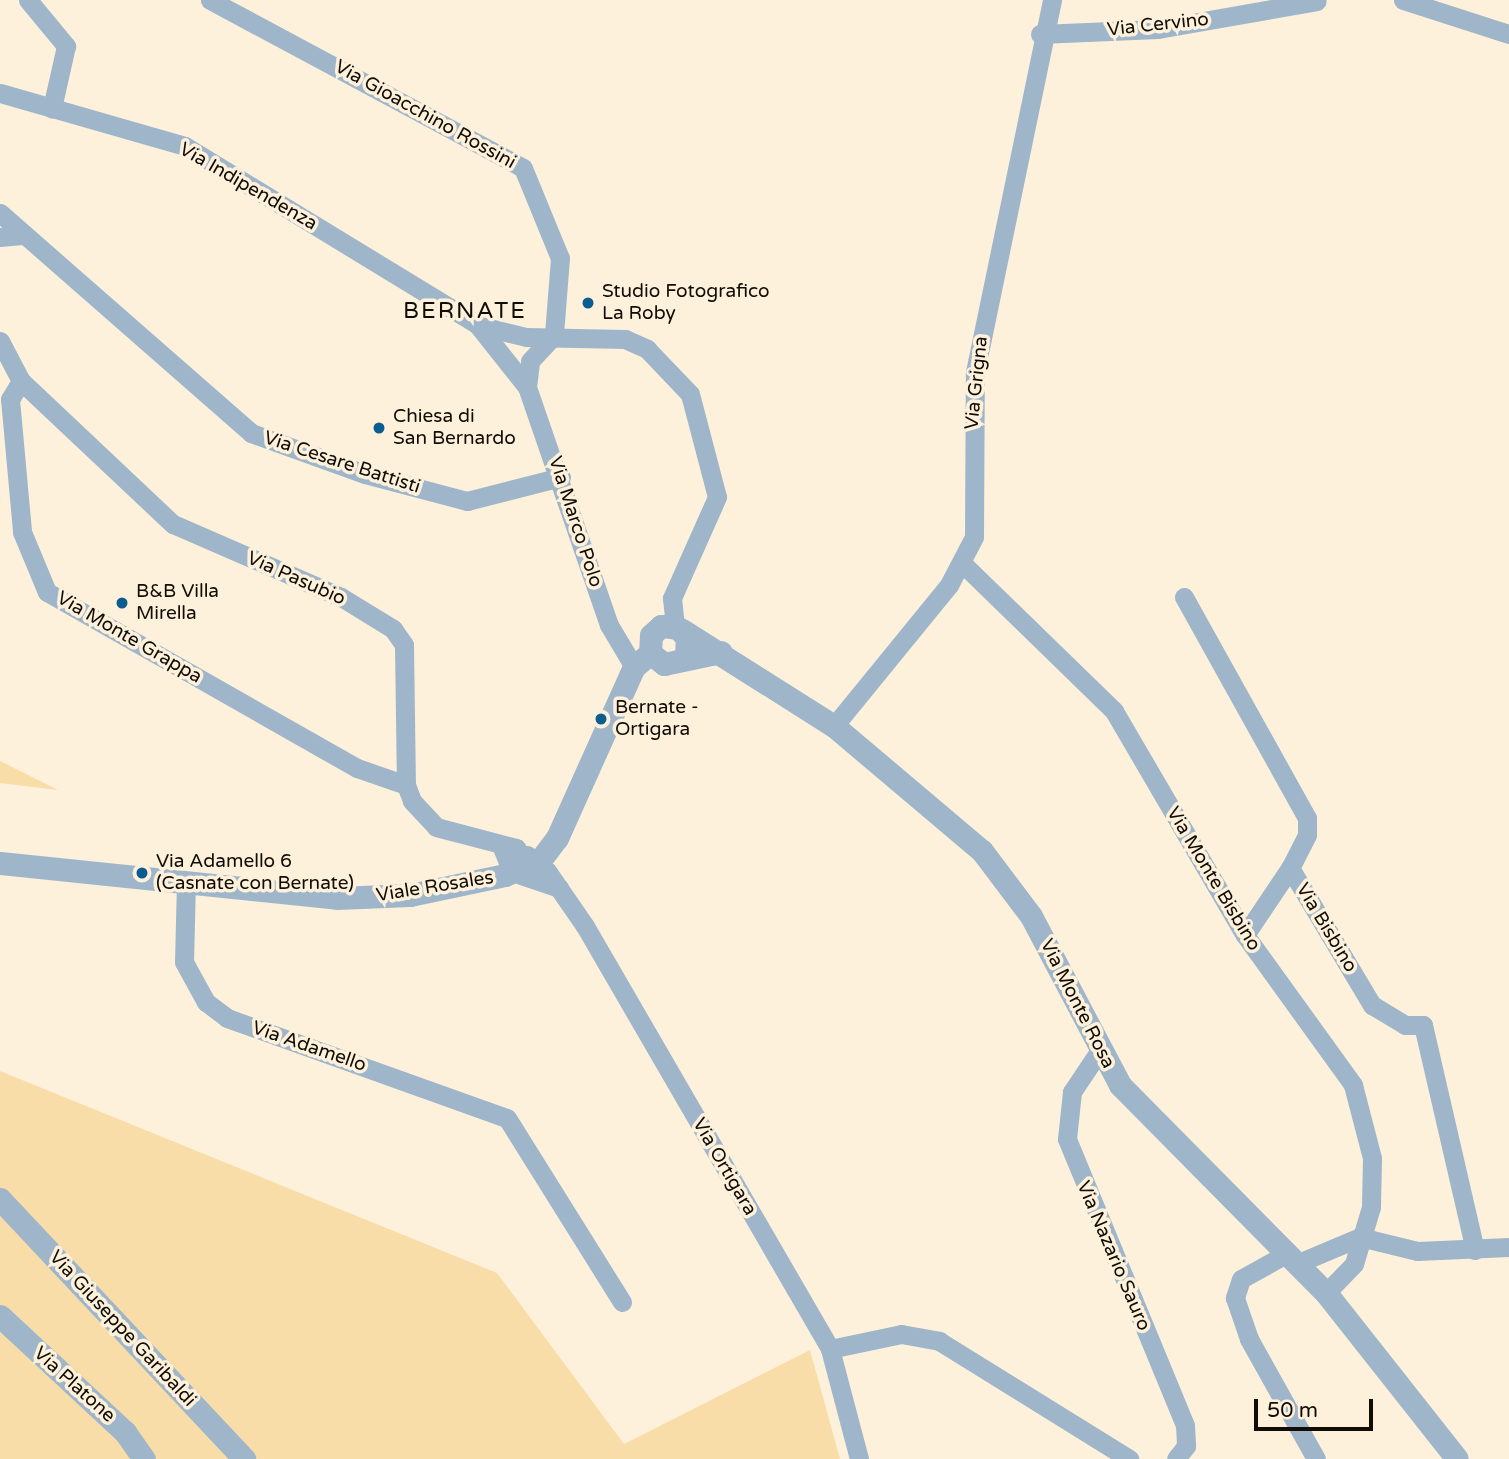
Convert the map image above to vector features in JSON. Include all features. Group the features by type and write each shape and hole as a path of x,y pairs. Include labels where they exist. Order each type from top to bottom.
{"street":[{"path":"28,0 65,46 52,108"},
{"name":"Via Gioacchino Rossini","path":"210,0 496,150 523,168 553,227 560,258 554,335"},
{"name":"Via Grigna","path":"834,726 963,564 977,511 970,419 975,372 1040,34 1052,0"},
{"path":"1403,0 1509,34"},
{"name":"Via Cervino","path":"1040,34 1158,29 1317,1"},
{"name":"Via Indipendenza","path":"0,93 185,146 477,324"},
{"name":"Via Cesare Battisti","path":"0,214 251,433 365,474 467,501 561,477"},
{"path":"0,237 25,235"},
{"path":"477,324 526,337 554,335 625,339 647,349 674,373 695,406 717,497 672,598 685,655"},
{"name":"Via Marco Polo","path":"477,324 527,387 561,477 609,625 645,657"},
{"path":"527,387 530,361 554,335"},
{"name":"Via Pasubio","path":"0,341 21,381 173,524 341,597 393,629 404,645 406,785"},
{"name":"Via Monte Grappa","path":"21,381 10,399 22,532 47,592 357,768 406,785"},
{"name":"Via Monte Bisbino","path":"963,564 1114,711 1245,935 1361,1102 1373,1182 1354,1264 1326,1293"},
{"name":"Via Bisbino","path":"1184,597 1307,818 1307,835 1290,868 1371,1005 1405,1025 1423,1025 1475,1250"},
{"path":"525,863 557,838 645,657 655,630 678,628"},
{"name":"Via Monte Rosa","path":"678,628 721,652 834,726 937,806 1006,879 1065,977 1098,1053 1153,1124 1326,1293 1457,1459"},
{"path":"645,657 721,652"},
{"path":"406,785 436,827 501,845 559,888"},
{"path":"0,863 186,881"},
{"name":"Viale Rosales","path":"186,881 372,899 525,863"},
{"name":"Via Ortigara","path":"525,863 559,888 830,1349 859,1459"},
{"path":"1245,935 1290,868"},
{"name":"Via Adamello","path":"186,881 184,962 206,1002 228,1018 507,1118 622,1302"},
{"name":"Via Nazario Sauro","path":"1098,1053 1072,1092 1066,1122 1071,1156 1185,1425 1186,1446 1176,1459"},
{"name":"Via Giuseppe Garibaldi","path":"0,1199 244,1459"},
{"path":"1316,1459 1249,1339 1234,1298 1241,1279 1291,1259 1360,1237 1386,1248 1475,1250 1509,1247"},
{"name":"Via Platone","path":"0,1315 125,1432 144,1459"},
{"path":"830,1349 901,1335 939,1340 1129,1459"}],"shaded area":[{"path":"0,761 58,790 0,783"},
{"path":"0,1071 497,1273 624,1444 810,1350 840,1459 0,1459"}],"place":[{"name":"Studio Fotografico La Roby","path":"588,303"},
{"name":"Chiesa di San Bernardo","path":"379,428"},
{"name":"B&B Villa Mirella","path":"122,603"},
{"name":"Bernate - Ortigara","path":"601,719"},
{"name":"Via Adamello 6 (Casnate con Bernate)","path":"142,873"}],"district":[{"name":"BERNATE","path":"465,311"}]}
